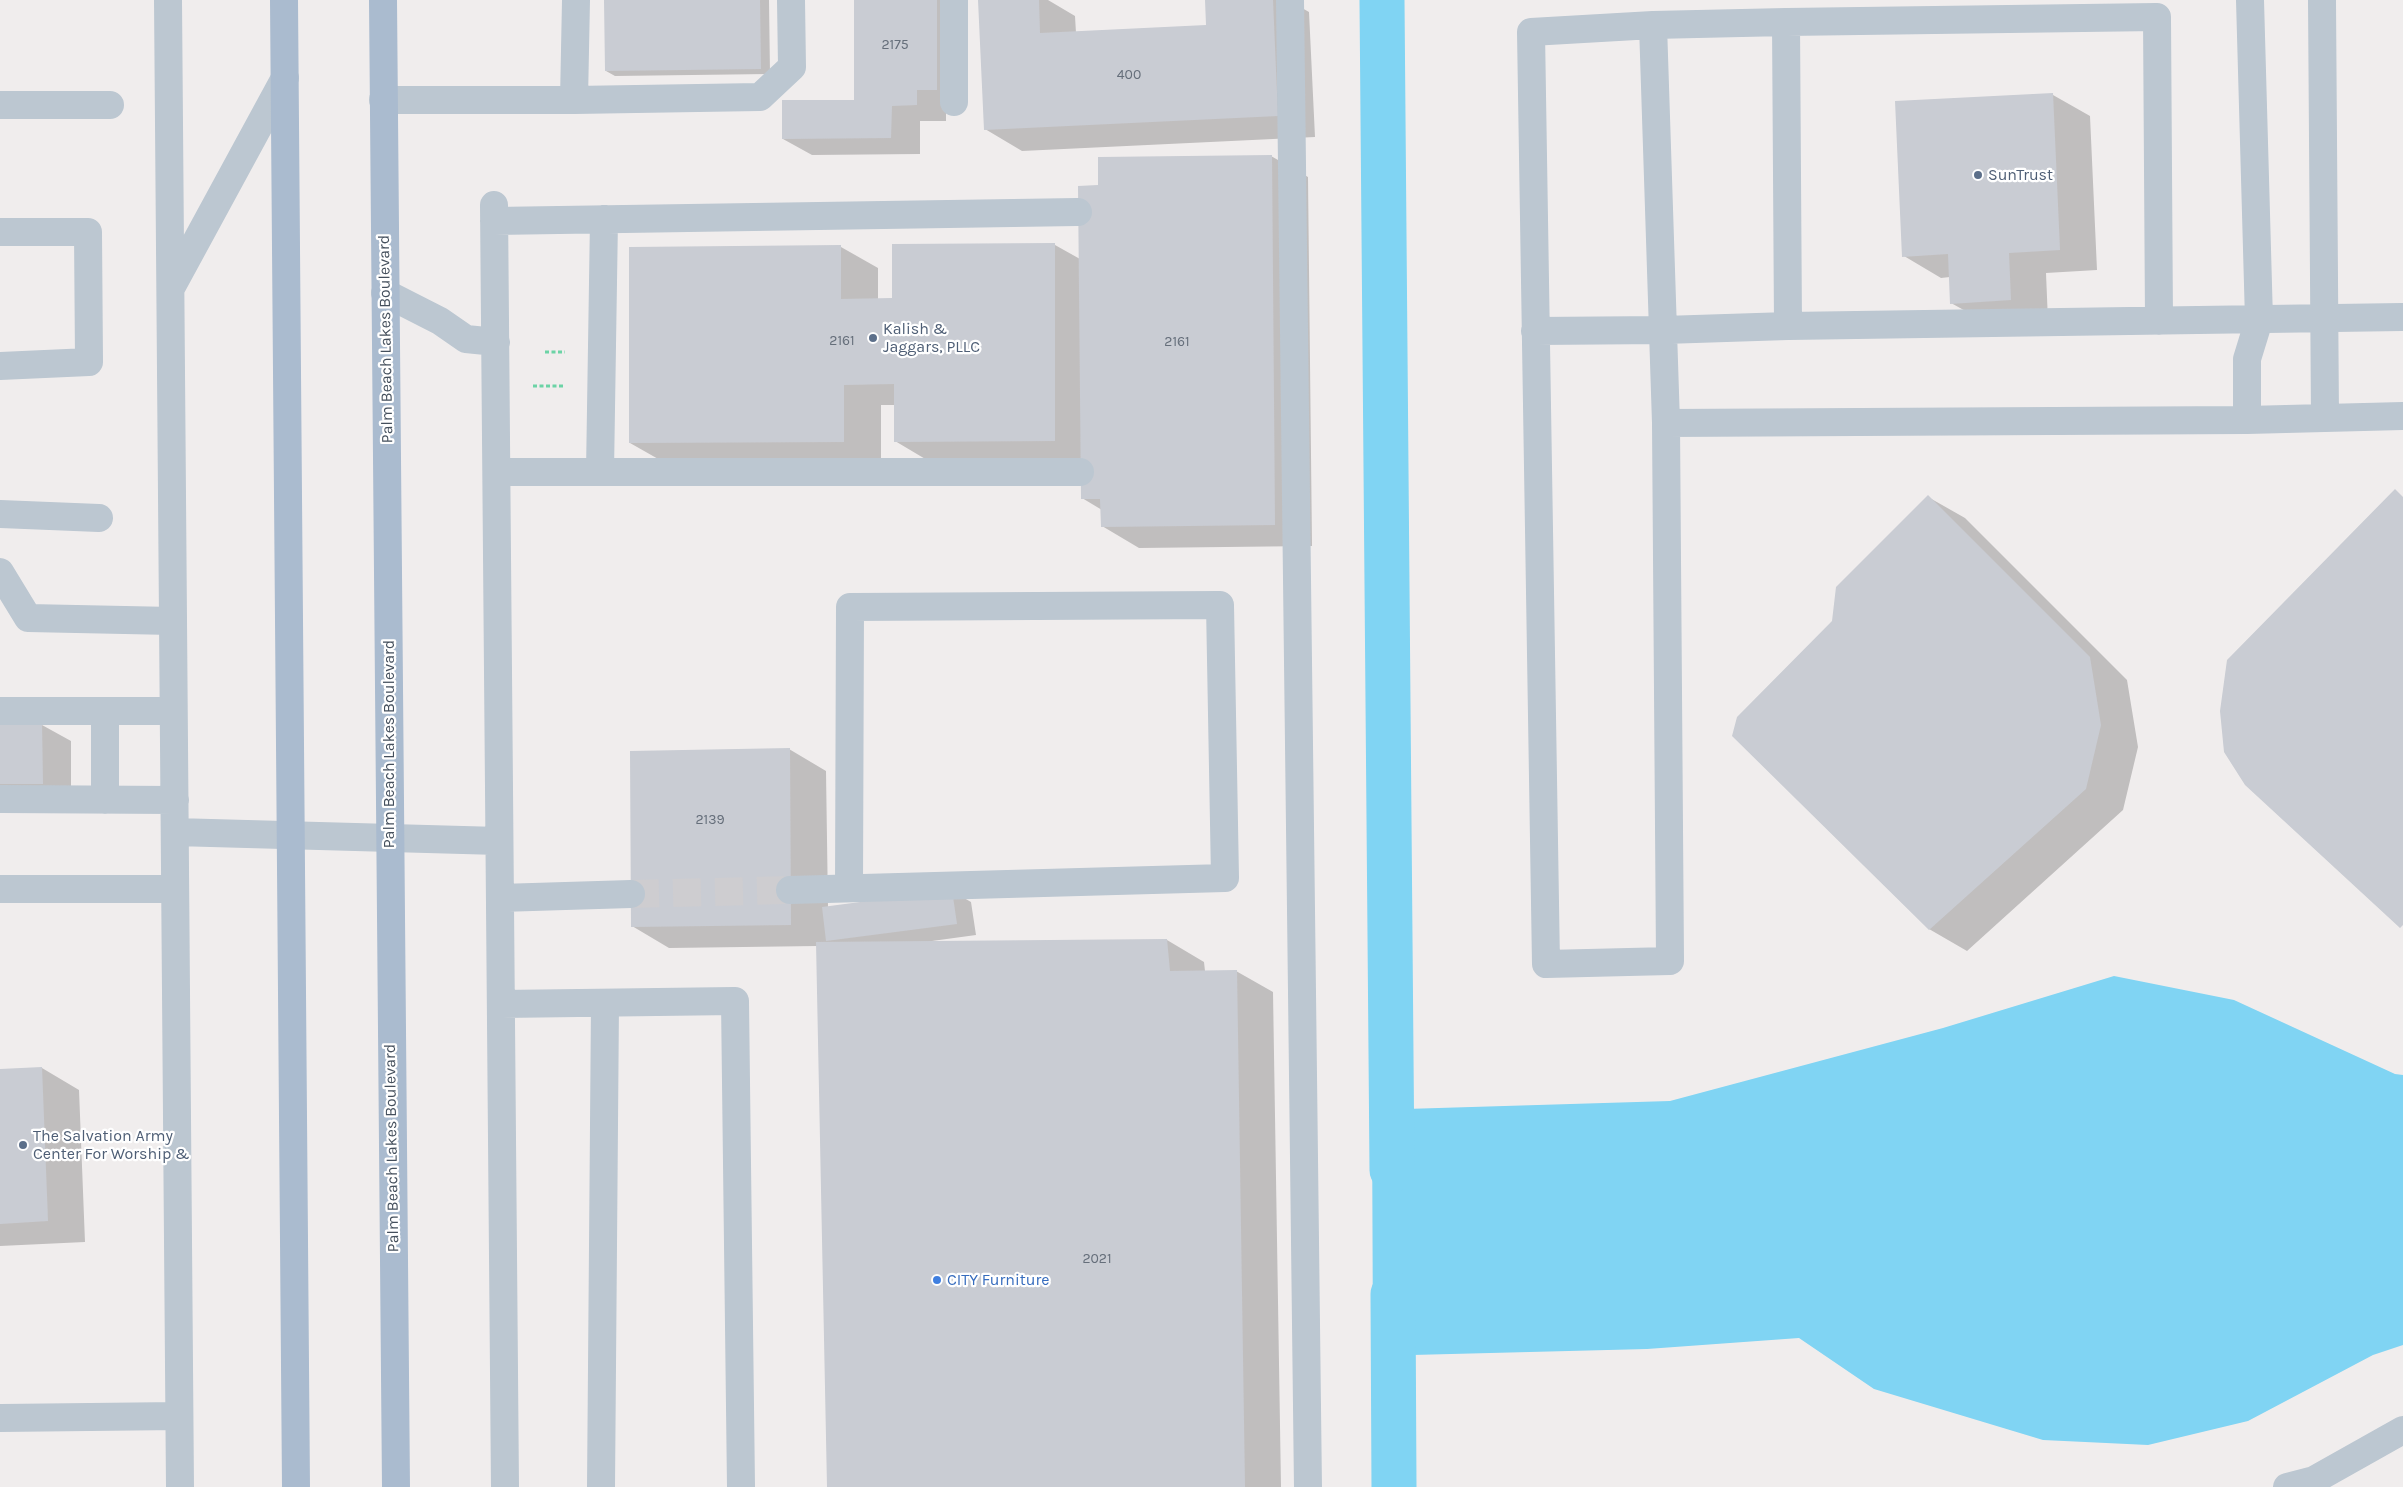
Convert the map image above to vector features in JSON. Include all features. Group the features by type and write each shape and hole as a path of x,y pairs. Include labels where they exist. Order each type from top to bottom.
{"main road":[{"path":"284,0 296,1487"},
{"name":"Palm Beach Lakes Boulevard","path":"383,0 396,1487"}],"street":[{"path":"168,0 180,1487"},
{"path":"574,100 576,0"},
{"path":"383,100 574,100 760,96 792,67 791,0"},
{"path":"954,0 954,102"},
{"path":"1290,0 1282,183 1308,1487"},
{"path":"2247,420 2247,359 2259,320 2250,0"},
{"path":"2322,0 2325,417"},
{"path":"1653,25 1666,424 1670,961 1546,964 1531,32 1653,25 2156,17 2159,321"},
{"path":"1786,22 1788,326"},
{"path":"171,289 285,78"},
{"path":"0,105 110,105"},
{"path":"505,1487 494,213 604,219 1078,212"},
{"path":"600,472 604,219"},
{"path":"0,232 88,232 89,362 0,366"},
{"path":"386,293 440,320 466,339 496,342"},
{"path":"1535,331 2403,317"},
{"path":"1666,424 2247,420 2403,416"},
{"path":"497,472 1080,472"},
{"path":"0,514 99,518"},
{"path":"0,572 28,618 173,621"},
{"path":"790,890 1225,878 1220,605 850,607 849,888"},
{"path":"0,711 173,711"},
{"path":"105,711 105,800"},
{"path":"0,798 175,800"},
{"path":"175,832 499,841"},
{"path":"0,889 175,889"},
{"path":"500,898 630,894"},
{"path":"501,1004 734,1001 741,1487"},
{"path":"601,1487 605,1003"},
{"path":"0,1418 179,1416"},
{"path":"2287,1487 2314,1480 2403,1430"}],"water":[{"path":"2114,976 2234,1000 2395,1074 2403,1075 2403,1345 2373,1355 2248,1421 2148,1445 2043,1440 1874,1389 1799,1338 1647,1349 1373,1356 1372,1110 1670,1101 1943,1028"}],"building":[{"path":"604,0 760,0 761,69 605,71"},
{"path":"854,0 937,0 937,90 917,90 917,105 892,106 891,138 782,139 782,100 854,100"},
{"path":"978,0 1039,0 1040,33 1206,25 1205,0 1273,0 1278,116 984,130"},
{"name":"SunTrust","path":"2053,93 2060,250 2009,253 2011,300 1950,304 1948,254 1902,257 1895,101"},
{"path":"1272,155 1275,525 1101,527 1100,499 1081,499 1078,186 1098,185 1098,157"},
{"path":"1055,243 1055,441 894,442 894,384 844,385 844,442 629,443 629,247 841,245 841,299 892,298 892,244"},
{"path":"2395,489 2403,497 2403,925 2400,928 2245,785 2224,752 2220,711 2227,660"},
{"path":"1928,495 2090,657 2101,725 2086,789 1929,930 1732,736 1737,717 1832,621 1836,587"},
{"path":"42,723 43,784 0,784 0,724"},
{"path":"790,748 791,925 631,927 630,751"},
{"path":"952,890 957,924 826,941 822,907"},
{"path":"1167,939 1170,971 1237,970 1245,1487 827,1487 816,942"},
{"name":"The Salvation Army Center For Worship &","path":"42,1067 48,1221 0,1224 0,1069"}],"waterway":[{"path":"1382,0 1392,1170"},
{"path":"1393,1294 1394,1487"}],"tunnel":[{"path":"631,894 790,890"}],"place":[{"name":"SunTrust","path":"1978,175"},
{"name":"Kalish & Jaggars, PLLC","path":"873,338"},
{"name":"The Salvation Army Center For Worship &","path":"23,1145"},
{"name":"CITY Furniture","path":"937,1280"}]}
